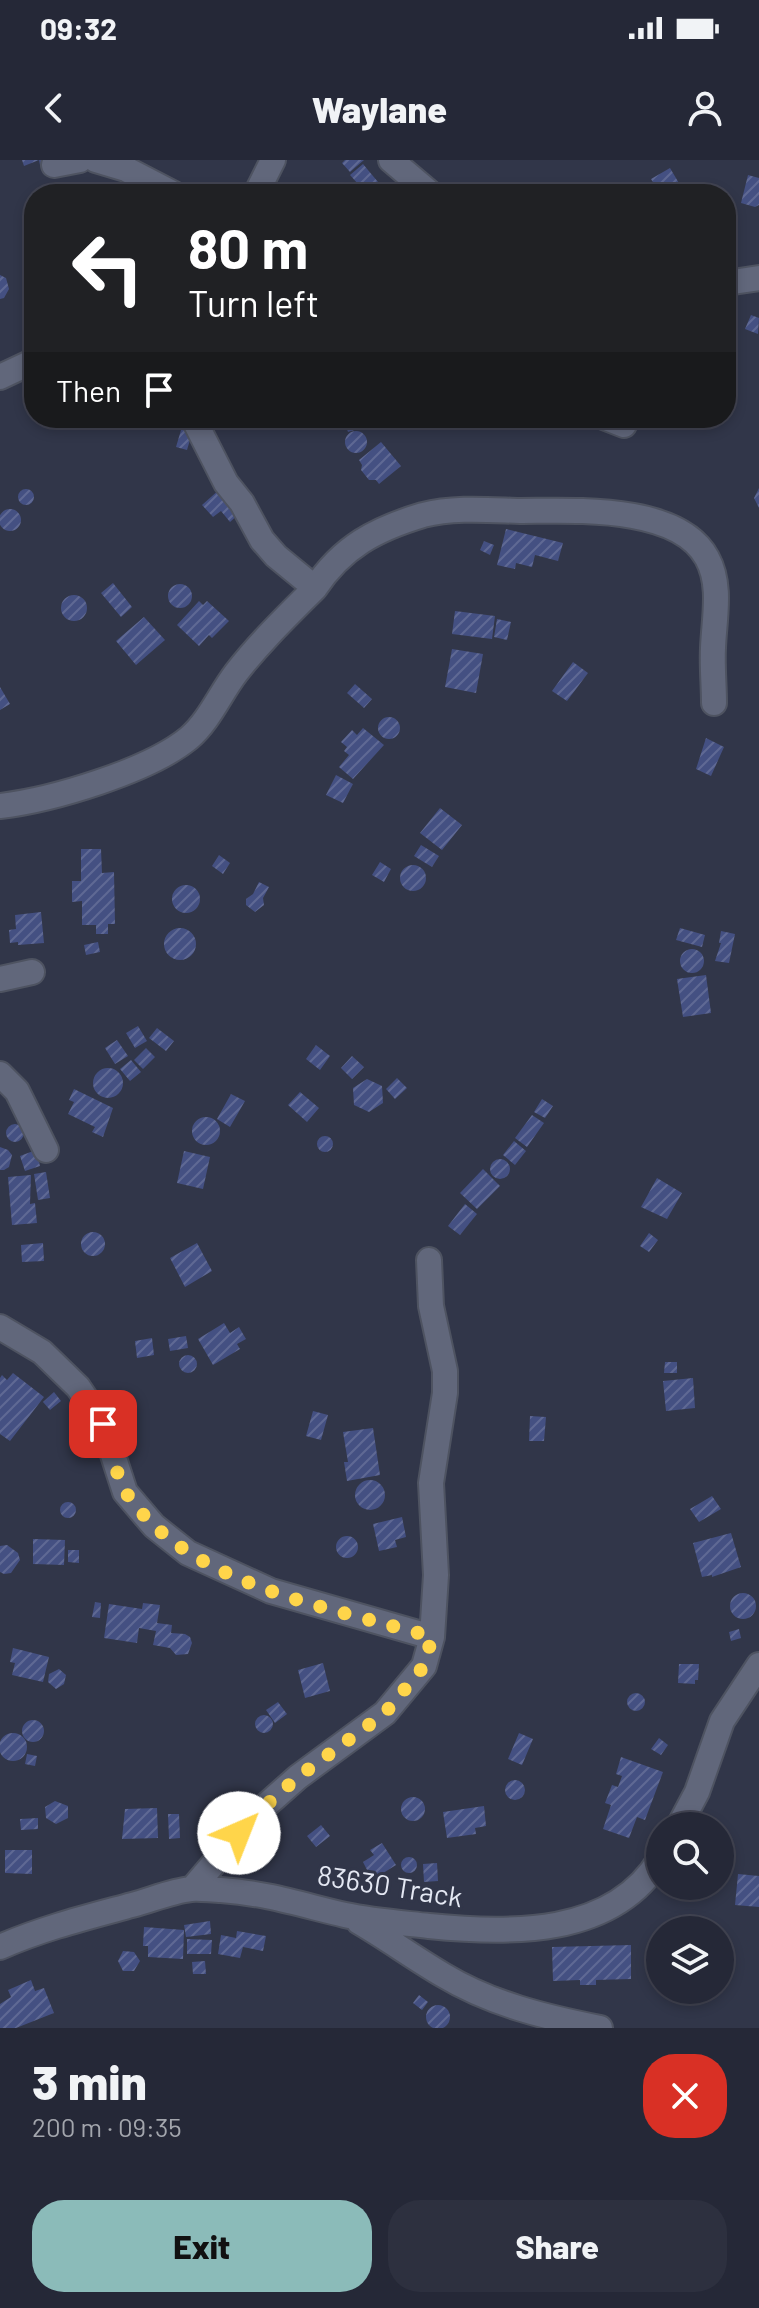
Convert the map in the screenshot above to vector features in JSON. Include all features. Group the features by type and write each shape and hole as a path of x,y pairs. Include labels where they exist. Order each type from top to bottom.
{"street":[{"path":"54,165 80,160"},
{"path":"96,160 126,169 155,184"},
{"path":"261,184 273,160"},
{"path":"391,160 419,184"},
{"path":"736,281 759,278"},
{"path":"0,377 24,366"},
{"path":"198,428 226,483 242,503 262,540 276,556 315,588"},
{"path":"0,806 19,804 101,782 170,751 202,724 259,643 315,588 329,567 358,542 385,529 439,511 624,514 674,528 689,538 708,560 714,581 714,703"},
{"path":"0,979 32,972"},
{"path":"0,1074 17,1091 46,1150"},
{"path":"192,1889 266,1805 298,1777 385,1713 424,1666 432,1637 436,1588 431,1483 445,1393 445,1371 431,1306 429,1260"},
{"path":"0,1327 42,1352 78,1387 103,1424 125,1492 154,1526 188,1553 271,1591 432,1637"},
{"path":"686,1812 697,1792 722,1721 759,1665"},
{"name":"83630 Track","path":"0,1947 29,1935 192,1889 281,1897 347,1915 472,1930 532,1930 571,1922 618,1904 646,1879"},
{"path":"347,1915 444,1976 483,1995 538,2015 600,2028"}],"building":[{"path":"22,160 39,160 24,166"},
{"path":"345,160 364,160 350,172 342,163"},
{"path":"363,164 380,184 358,184 350,175"},
{"path":"670,168 679,184 654,184 651,179"},
{"path":"748,175 759,178 759,205 755,207 741,203"},
{"path":"0,275 6,278 9,289 0,299"},
{"path":"751,315 759,318 758,334 745,329"},
{"path":"182,428 194,428 187,450 176,447"},
{"path":"356,431 364,434 367,442 364,450 356,453 348,450 345,442 348,434"},
{"path":"381,442 401,466 379,484 376,480 369,480 361,470 359,460"},
{"path":"759,488 759,508 754,498"},
{"path":"23,489 29,489 34,497 32,503 23,505 18,500 18,494"},
{"path":"220,489 241,512 230,522 221,511 213,517 202,505"},
{"path":"10,509 18,512 21,520 18,528 10,531 2,528 -1,520 2,512"},
{"path":"506,529 563,543 558,561 535,555 532,567 516,563 515,569 497,565"},
{"path":"484,541 494,545 490,555 480,550"},
{"path":"113,583 132,607 121,617 101,593"},
{"path":"180,584 191,591 192,596 185,607 180,608 169,601 168,596 175,585"},
{"path":"74,595 84,598 87,608 84,618 74,621 64,618 61,608 64,598"},
{"path":"199,601 203,605 207,601 229,621 199,646 177,625"},
{"path":"455,611 495,616 492,639 452,634"},
{"path":"144,617 165,640 136,665 116,641"},
{"path":"497,619 511,622 507,640 494,637"},
{"path":"452,649 483,654 476,693 445,687"},
{"path":"573,662 588,673 567,701 552,691"},
{"path":"355,684 372,699 364,708 347,693"},
{"path":"0,687 10,704 0,710"},
{"path":"389,717 397,720 400,728 397,736 389,739 381,736 378,728 381,720"},
{"path":"363,728 384,745 353,779 339,767 349,755 344,751 347,747 341,742 352,730 357,735"},
{"path":"706,738 724,747 711,776 696,769"},
{"path":"336,775 353,784 343,803 326,795"},
{"path":"440,808 462,825 442,850 420,833"},
{"path":"421,845 439,856 432,867 414,856"},
{"path":"81,849 101,849 102,873 114,872 115,924 108,924 108,934 96,934 96,925 82,925 82,901 72,902 72,881 81,881"},
{"path":"219,855 230,863 223,874 212,866"},
{"path":"380,862 391,869 384,882 372,875"},
{"path":"413,865 422,869 426,878 422,887 413,891 404,887 400,878 404,869"},
{"path":"259,882 269,887 263,898 264,905 255,912 246,905 246,899 253,894"},
{"path":"186,885 196,889 200,899 196,909 186,913 176,909 172,899 176,889"},
{"path":"41,912 44,943 10,943 9,930 16,929 15,915"},
{"path":"180,928 191,933 196,944 191,955 180,960 169,955 164,944 169,933"},
{"path":"680,928 705,935 702,947 676,940"},
{"path":"721,931 735,934 729,963 715,961"},
{"path":"98,942 100,952 86,955 84,945"},
{"path":"692,949 700,953 704,961 700,969 692,973 684,969 680,961 684,953"},
{"path":"706,975 711,1013 683,1017 677,979"},
{"path":"138,1026 147,1041 135,1048 126,1033"},
{"path":"157,1028 174,1041 166,1051 149,1038"},
{"path":"117,1040 128,1056 115,1064 105,1048"},
{"path":"316,1045 330,1056 320,1070 306,1059"},
{"path":"146,1048 155,1057 143,1069 134,1060"},
{"path":"352,1056 364,1067 352,1079 341,1068"},
{"path":"131,1060 141,1072 130,1081 120,1069"},
{"path":"108,1068 119,1072 123,1083 119,1094 108,1098 97,1094 93,1083 97,1072"},
{"path":"397,1078 407,1088 395,1099 386,1089"},
{"path":"367,1079 382,1086 383,1103 369,1112 354,1105 353,1088"},
{"path":"74,1089 113,1108 103,1137 92,1132 95,1127 68,1114 74,1102 69,1100"},
{"path":"300,1092 319,1108 307,1122 288,1105"},
{"path":"231,1094 245,1101 230,1127 217,1119"},
{"path":"542,1099 553,1106 545,1118 534,1112"},
{"path":"532,1115 544,1123 527,1147 515,1138"},
{"path":"206,1117 216,1121 220,1131 216,1141 206,1145 196,1141 192,1131 196,1121"},
{"path":"15,1124 24,1133 15,1142 6,1133"},
{"path":"325,1136 333,1144 325,1152 317,1144"},
{"path":"514,1141 526,1151 515,1165 503,1155"},
{"path":"0,1147 12,1155 9,1167 4,1170 0,1170"},
{"path":"36,1150 40,1166 25,1171 20,1156"},
{"path":"184,1151 210,1157 203,1189 177,1183"},
{"path":"500,1159 507,1162 510,1169 507,1176 500,1179 493,1176 490,1169 493,1162"},
{"path":"483,1169 500,1186 477,1209 460,1193"},
{"path":"46,1172 50,1198 38,1200 34,1174"},
{"path":"31,1175 30,1204 35,1203 37,1223 12,1225 8,1177"},
{"path":"657,1178 682,1193 667,1219 641,1207"},
{"path":"465,1204 477,1214 460,1235 448,1226"},
{"path":"93,1232 104,1239 105,1244 98,1255 93,1256 82,1249 81,1244 88,1233"},
{"path":"649,1233 658,1240 649,1252 640,1246"},
{"path":"43,1243 44,1261 22,1262 21,1245"},
{"path":"197,1243 212,1271 185,1287 170,1258"},
{"path":"224,1323 230,1333 239,1327 246,1339 237,1344 240,1349 213,1365 198,1339"},
{"path":"186,1336 188,1348 170,1351 168,1339"},
{"path":"152,1338 154,1355 137,1358 135,1341"},
{"path":"188,1355 197,1364 188,1373 179,1364"},
{"path":"665,1362 677,1362 677,1373 664,1373"},
{"path":"13,1373 44,1397 10,1441 0,1434 0,1378 2,1375 7,1380"},
{"path":"693,1378 695,1408 666,1411 663,1381"},
{"path":"54,1392 61,1401 50,1410 43,1402"},
{"path":"313,1411 328,1415 321,1440 306,1436"},
{"path":"530,1416 546,1417 544,1441 529,1441"},
{"path":"373,1428 380,1475 347,1481 344,1462 348,1462 343,1432"},
{"path":"370,1480 381,1484 385,1495 381,1506 370,1510 359,1506 355,1495 359,1484"},
{"path":"712,1496 721,1509 699,1522 690,1509"},
{"path":"68,1502 76,1510 68,1518 60,1510"},
{"path":"402,1517 406,1537 395,1540 397,1547 379,1551 373,1524"},
{"path":"731,1533 741,1567 712,1577 702,1577 693,1543"},
{"path":"347,1536 355,1539 358,1547 355,1555 347,1558 339,1555 336,1547 339,1539"},
{"path":"33,1539 65,1540 64,1565 33,1564"},
{"path":"7,1545 18,1553 20,1560 11,1573 4,1574 0,1572 0,1546"},
{"path":"68,1550 79,1550 79,1563 68,1562"},
{"path":"743,1593 752,1597 756,1606 752,1615 743,1619 734,1615 730,1606 734,1597"},
{"path":"95,1602 101,1603 100,1618 92,1617"},
{"path":"143,1603 160,1605 157,1623 172,1625 171,1633 190,1637 192,1643 188,1654 176,1655 170,1648 153,1645 156,1631 139,1628 137,1643 104,1638 109,1604 142,1609"},
{"path":"739,1629 741,1638 731,1641 729,1632"},
{"path":"13,1648 49,1657 43,1682 12,1675 15,1663 10,1662"},
{"path":"323,1663 330,1691 305,1698 298,1670"},
{"path":"679,1664 699,1664 695,1684 678,1683"},
{"path":"59,1669 66,1675 64,1684 56,1689 48,1682 49,1674"},
{"path":"636,1693 645,1702 636,1711 627,1702"},
{"path":"278,1702 287,1714 275,1723 266,1710"},
{"path":"264,1715 273,1724 264,1733 255,1724"},
{"path":"33,1720 41,1723 44,1731 41,1739 33,1742 25,1739 22,1731 25,1723"},
{"path":"13,1733 23,1737 27,1747 23,1757 13,1761 3,1757 -1,1747 3,1737"},
{"path":"519,1733 533,1739 522,1765 508,1759"},
{"path":"659,1738 668,1745 661,1755 651,1749"},
{"path":"27,1754 37,1756 35,1766 25,1764"},
{"path":"621,1757 663,1772 645,1820 637,1817 629,1838 603,1829 611,1805 605,1803 612,1785 618,1787 622,1776 616,1774"},
{"path":"515,1780 522,1783 525,1790 522,1797 515,1800 508,1797 505,1790 508,1783"},
{"path":"413,1797 424,1804 425,1809 418,1820 413,1821 402,1814 401,1809 408,1798"},
{"path":"55,1801 68,1806 68,1818 56,1824 46,1818 45,1807"},
{"path":"484,1806 486,1826 475,1828 476,1834 447,1838 443,1812"},
{"path":"157,1808 158,1838 122,1839 125,1809"},
{"path":"168,1814 179,1814 180,1838 169,1839"},
{"path":"38,1818 38,1829 21,1830 20,1819"},
{"path":"321,1825 330,1836 316,1847 307,1836"},
{"path":"382,1843 396,1865 372,1880 363,1862 374,1855 370,1850"},
{"path":"5,1850 32,1850 32,1874 5,1873"},
{"path":"409,1857 417,1865 409,1873 401,1865"},
{"path":"437,1863 438,1881 424,1882 423,1864"},
{"path":"738,1874 759,1876 759,1907 735,1905"},
{"path":"210,1921 211,1934 186,1937 184,1925"},
{"path":"144,1927 184,1930 183,1959 148,1957 148,1946 143,1946"},
{"path":"237,1931 266,1936 263,1951 243,1947 240,1958 218,1954 221,1935 236,1938"},
{"path":"187,1939 212,1940 211,1954 187,1954"},
{"path":"631,1945 631,1979 596,1980 596,1985 580,1985 580,1980 553,1981 552,1947"},
{"path":"123,1951 134,1952 140,1961 134,1971 123,1971 118,1961"},
{"path":"205,1961 206,1974 193,1974 192,1962"},
{"path":"31,1980 35,1991 44,1988 54,2013 16,2028 0,2028 0,2004 11,1997 8,1990"},
{"path":"419,1995 428,2002 422,2010 413,2003"},
{"path":"443,2006 449,2012 447,2026 429,2026 426,2017 429,2008"}],"route":[{"path":"103,1424 125,1492 154,1526 188,1553 271,1591 432,1637 424,1666 385,1713 298,1777 239,1833"}]}
